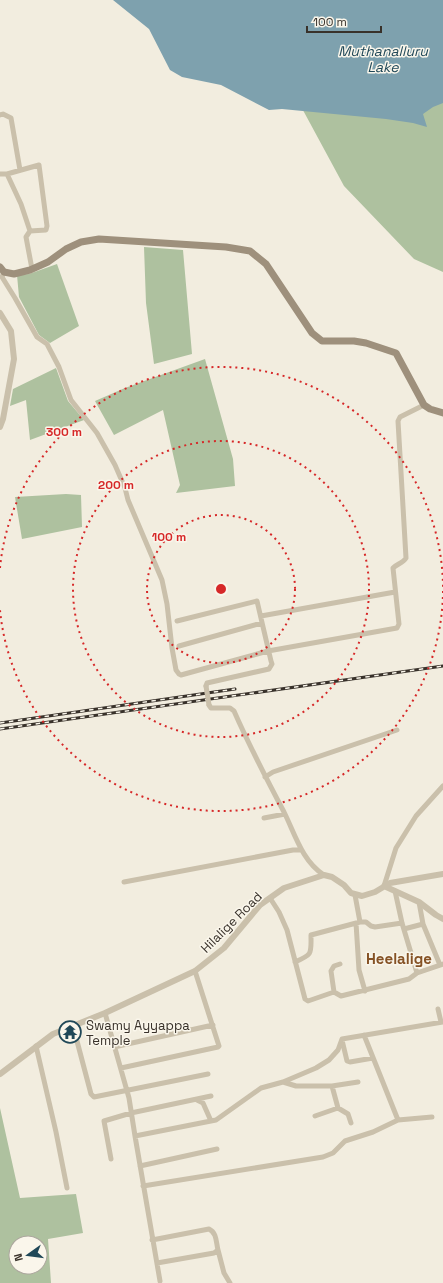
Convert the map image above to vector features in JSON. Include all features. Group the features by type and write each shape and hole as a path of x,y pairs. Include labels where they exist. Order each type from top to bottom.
{"main road":[{"path":"2,269 14,274 32,269 48,262 66,249 81,242 99,239 226,247 250,251 266,264 312,333 322,341 360,342 396,353 424,405 430,409 443,413"}],"street":[{"path":"0,115 3,114 11,118 20,170"},
{"path":"0,174 7,174 39,165 47,226 46,230 30,231"},
{"path":"7,174 21,204 30,231"},
{"path":"30,231 26,237 32,269"},
{"path":"2,269 2,277 37,337 47,344 59,367 71,400 97,432 115,465 125,488 128,500 162,580 167,604 172,648 177,672 181,674 268,651 397,628 399,624 393,568 396,564 404,561 406,558 398,419 424,405"},
{"path":"0,313 11,331 14,359 3,419 0,427"},
{"path":"261,616 395,592"},
{"path":"177,621 257,601 272,664 269,669 207,683 206,686 209,705 211,708 230,708 234,711 246,741 285,814 302,850 315,869 324,875 332,877 344,885 351,893 362,896 375,892 390,882 443,874"},
{"path":"179,646 262,623"},
{"path":"265,777 273,772 398,730"},
{"path":"384,886 396,848 416,816 443,786"},
{"path":"264,818 285,814"},
{"path":"124,882 293,850 302,850"},
{"name":"Hilalige Road","path":"0,1074 53,1034 105,1013 195,971 224,948 260,905 284,888 324,875"},
{"path":"384,886 419,902 443,919"},
{"path":"395,891 402,924 417,973"},
{"path":"355,895 358,922 359,970 365,991"},
{"path":"270,898 279,912 287,930 306,1000 334,992 341,996 365,991 409,979 417,973 442,964 423,924 419,902"},
{"path":"295,962 310,954 311,935 358,922 366,922 375,927 402,924"},
{"path":"404,929 423,924"},
{"path":"334,992 331,971 334,966 340,964"},
{"path":"121,1068 217,1048 219,1046 195,971"},
{"path":"342,1039 442,1022 438,1009"},
{"path":"105,1013 127,1090 160,1281"},
{"path":"114,1047 213,1025"},
{"path":"73,1026 91,1094 94,1097 208,1074"},
{"path":"364,1035 398,1120"},
{"path":"342,1039 347,1061 350,1062 373,1058"},
{"path":"134,1136 216,1120 262,1088 283,1082 316,1068 329,1060 338,1050 342,1039"},
{"path":"36,1046 67,1188"},
{"path":"283,1082 296,1086 332,1086 358,1082"},
{"path":"332,1086 338,1108 348,1114 351,1123"},
{"path":"112,1159 103,1122 105,1120 211,1096"},
{"path":"196,1099 204,1102 211,1121"},
{"path":"315,1116 338,1108"},
{"path":"143,1186 323,1157 333,1153 345,1141 372,1132 398,1120 432,1117"},
{"path":"140,1166 217,1149"},
{"path":"152,1240 209,1229 213,1231 224,1273 230,1283"},
{"path":"157,1263 214,1253 218,1250"}],"green space":[{"path":"443,0 443,272 414,259 344,186 291,88"},
{"path":"144,247 183,250 192,354 154,364 146,303"},
{"path":"57,264 79,326 50,343 39,335 19,297 17,275 29,274"},
{"path":"205,359 233,459 235,486 176,493 180,485 163,410 114,435 95,401 125,388"},
{"path":"56,368 68,401 84,420 30,440 26,400 10,406 13,389"},
{"path":"66,494 81,495 82,527 22,539 15,497"},
{"path":"0,1108 20,1198 76,1194 83,1233 48,1239 51,1283 0,1283"}],"water":[{"name":"Muthanalluru Lake","path":"113,0 443,0 443,103 433,107 423,114 427,127 413,123 386,119 282,109 269,110 221,85 182,77 170,70 149,29"}],"railway":[{"path":"0,729 443,666"},
{"path":"0,723 235,689"}],"place":[{"name":"Swamy Ayyappa Temple","path":"70,1032"}],"district":[{"name":"Heelalige","path":"399,959"}]}
